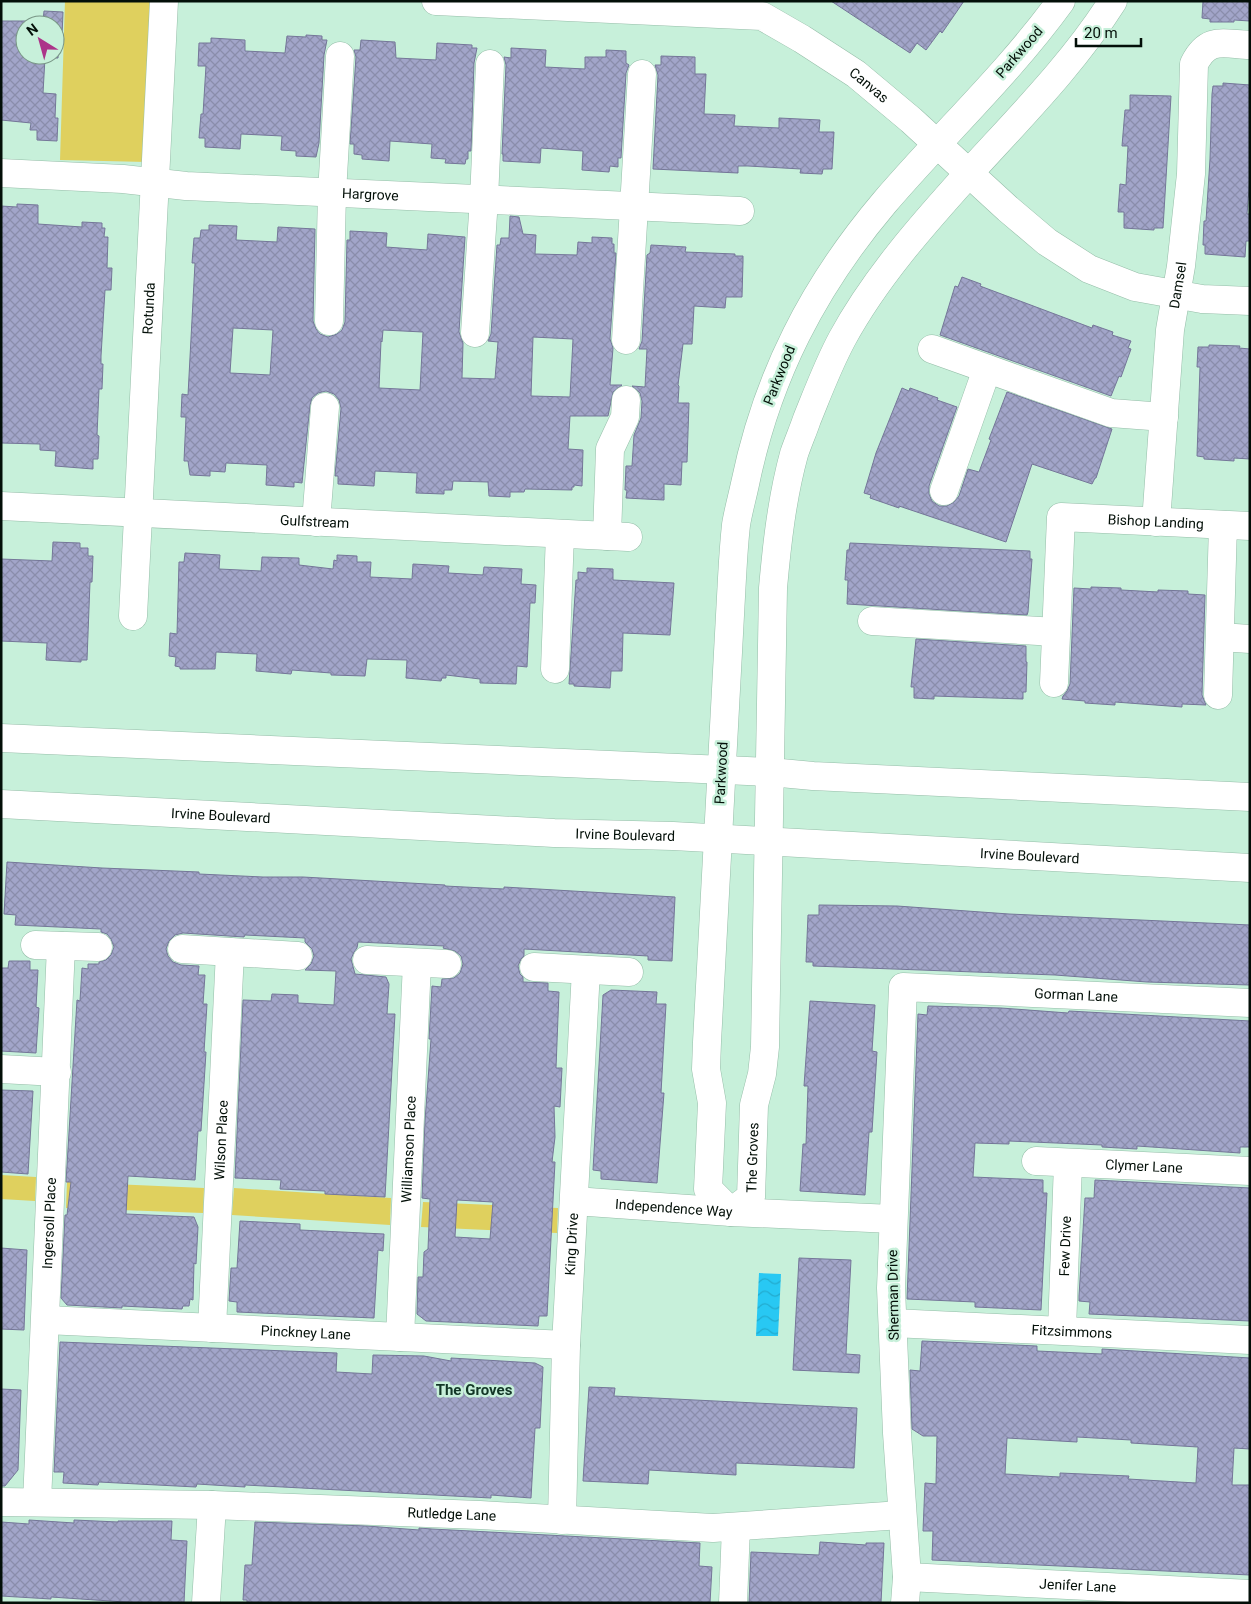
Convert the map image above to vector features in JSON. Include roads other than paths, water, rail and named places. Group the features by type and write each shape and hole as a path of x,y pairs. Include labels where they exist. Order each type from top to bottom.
{"street":[{"name":"Rotunda","path":"133,616 164,1"},
{"name":"Canvas","path":"436,1 762,9 802,39 856,74 938,144 1008,210 1047,242 1089,269 1135,287 1202,299 1250,301"},
{"name":"Parkwood","path":"718,839 736,524 752,447 779,370 813,302 852,243 885,202 1028,44 1061,1"},
{"path":"770,772 773,588 779,524 794,454 819,388 842,339 878,284 908,245 969,173 1039,97 1096,28 1113,1"},
{"name":"Damsel","path":"1156,522 1170,330 1181,266 1191,174 1194,64 1200,51 1212,43 1250,45"},
{"path":"329,321 332,193 340,56"},
{"path":"475,333 484,199 490,64"},
{"path":"626,340 642,74"},
{"name":"Hargrove","path":"1,173 155,182 186,186 740,211"},
{"path":"932,349 1111,413 1164,417"},
{"path":"944,491 987,369"},
{"name":"Gulfstream","path":"1,506 618,537 610,449 625,417 626,400"},
{"path":"316,522 325,407"},
{"name":"Bishop Landing","path":"1056,632 1061,517 1250,526"},
{"path":"1218,695 1223,525"},
{"path":"554,669 560,534"},
{"path":"872,621 1056,632 1054,683"},
{"path":"1220,637 1250,639"},
{"path":"1,738 770,772 813,776 1250,797"},
{"name":"The Groves","path":"731,1212 751,1197 754,1105 762,1074 765,1047 770,772"},
{"name":"Irvine Boulevard","path":"1,804 554,833 718,839 1250,868"},
{"path":"718,839 706,1068 712,1103 708,1189 731,1212"},
{"name":"Ingersoll Place","path":"37,1502 57,1072 48,946 98,946"},
{"path":"182,949 298,956"},
{"name":"Wilson Place","path":"212,1328 230,952"},
{"path":"367,960 448,964"},
{"name":"Williamson Place","path":"400,1337 417,963"},
{"path":"534,966 629,972"},
{"name":"King Drive","path":"562,1520 566,1345 586,970"},
{"name":"Gorman Lane","path":"903,986 1250,1002"},
{"name":"Sherman Drive","path":"903,986 891,1288 906,1590"},
{"path":"1,1069 57,1072"},
{"name":"Clymer Lane","path":"1036,1161 1250,1171"},
{"name":"Few Drive","path":"1062,1330 1068,1163"},
{"name":"Independence Way","path":"574,1201 731,1212 893,1219"},
{"name":"Pinckney Lane","path":"46,1320 566,1345"},
{"name":"Fitzsimmons","path":"893,1324 1062,1330 1250,1340"},
{"name":"Rutledge Lane","path":"1,1502 212,1505 480,1515 712,1528 901,1516"},
{"path":"206,1603 212,1505"},
{"path":"733,1603 736,1527"},
{"name":"Jenifer Lane","path":"906,1590 1250,1594"}],"water":[{"path":"759,1273 781,1274 778,1336 756,1336"}],"district":[{"name":"The Groves","path":"474,1390"}]}
